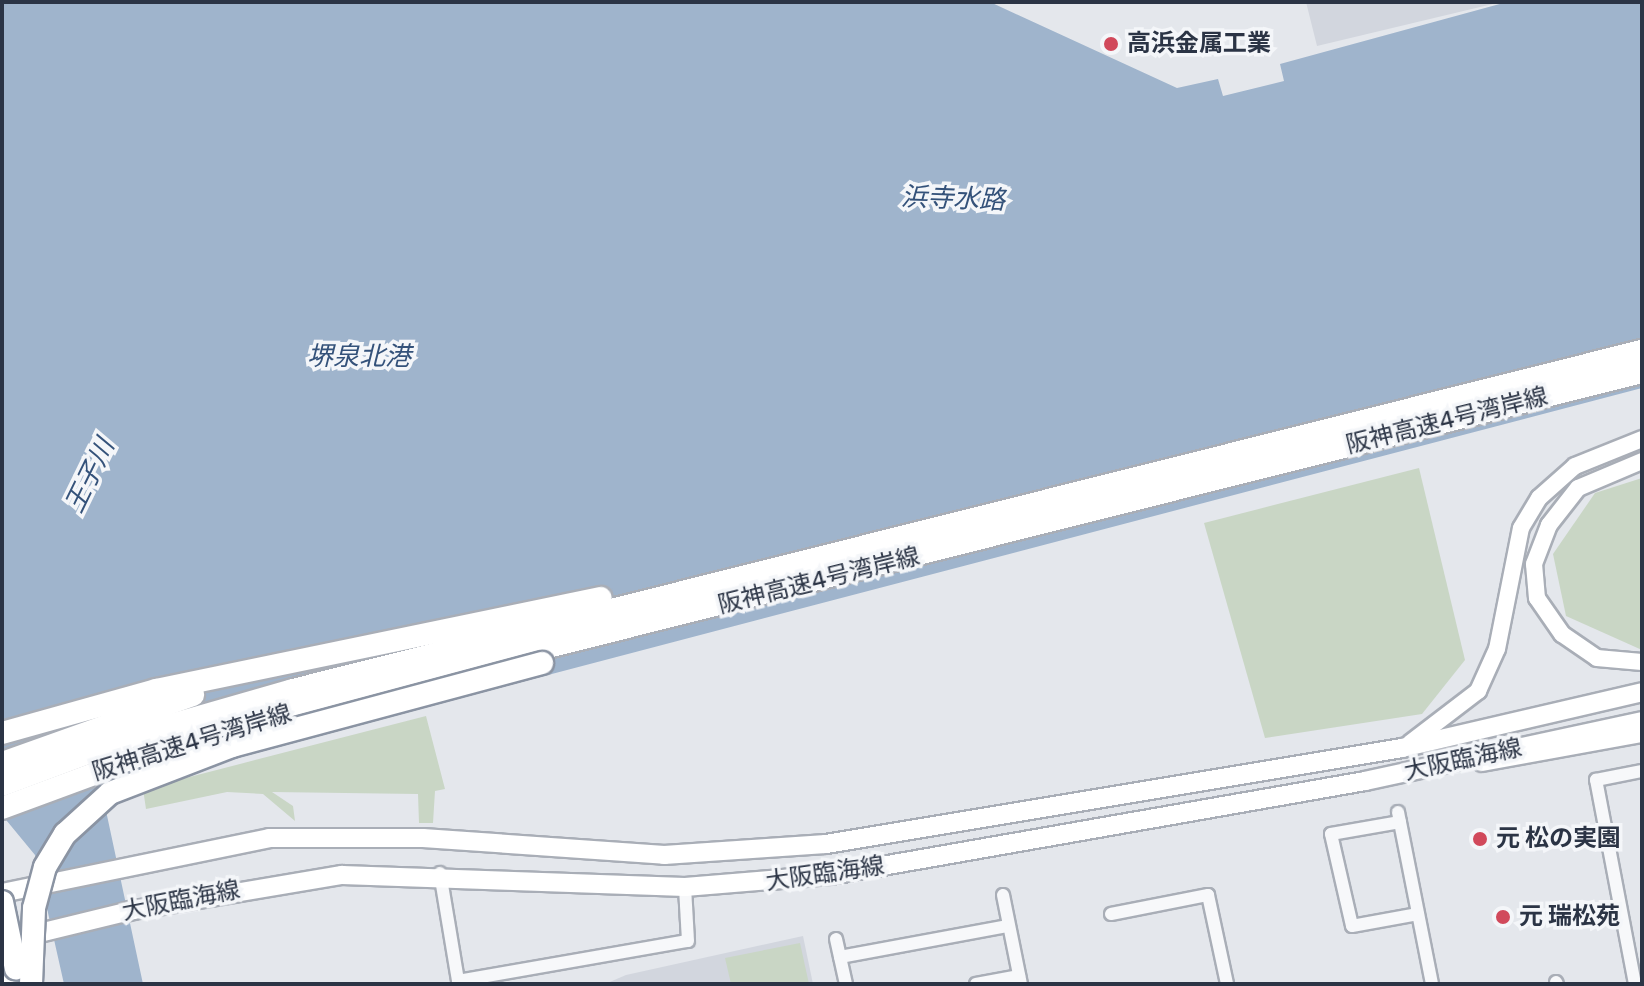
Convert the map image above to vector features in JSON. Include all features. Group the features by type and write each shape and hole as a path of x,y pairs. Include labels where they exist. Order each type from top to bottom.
{"highway":[{"name":"阪神高速4号湾岸線","path":"2,785 212,711 1642,351"},
{"name":"阪神高速4号湾岸線","path":"2,808 148,754 539,647 790,590 1642,372"},
{"path":"2,733 156,690 962,523"},
{"path":"31,984 33,918 45,867 79,818 131,782 272,734 790,590"},
{"path":"2,763 198,693 384,645"},
{"path":"2,817 148,754"},
{"path":"2,902 19,984"}],"main road":[{"name":"大阪臨海線","path":"2,893 269,838 423,838 664,855 826,844 1402,748 1642,692"},
{"name":"大阪臨海線","path":"2,943 134,910 272,883 440,873 685,887 831,875 1365,781 1642,721"},
{"path":"2,966 8,984"}],"street":[{"path":"1402,748 1478,691 1497,649 1521,528 1539,498 1586,460 1642,439"},
{"path":"1642,461 1578,488 1549,525 1534,564 1537,598 1562,634 1597,658 1642,662"},
{"path":"1365,781 1642,734"},
{"path":"1635,984 1596,780 1642,771"},
{"path":"1418,914 1352,926 1331,834 1399,817 1432,984"},
{"path":"440,873 458,981 688,941 685,887"},
{"path":"976,984 1020,980 1003,895"},
{"path":"1111,914 1208,895 1227,984"},
{"path":"840,957 1008,926"},
{"path":"836,939 846,984"}],"shaded area":[{"path":"1306,2 1501,2 1317,46"},
{"path":"803,936 813,984 605,984 626,975"}],"green space":[{"path":"1419,468 1465,660 1422,714 1265,738 1204,523"},
{"path":"1642,478 1642,650 1566,616 1553,554 1595,493"},
{"path":"426,716 445,789 435,791 433,823 419,823 418,794 272,792 293,806 295,821 263,794 227,792 146,809 143,789"},
{"path":"800,943 809,984 731,984 725,958"}],"water":[{"name":"堺泉北港","path":"2,2 990,2 1177,88 1218,79 1223,96 1284,81 1280,64 1507,2 1642,2 1642,388 102,792 143,984 64,984 35,855 2,815"}],"place":[{"name":"高浜金属工業","path":"1111,44"},
{"name":"元 松の実園","path":"1480,839"},
{"name":"元 瑞松苑","path":"1503,917"}],"water label":[{"name":"浜寺水路","path":"953,199"},
{"name":"王子川","path":"90,476"}]}
